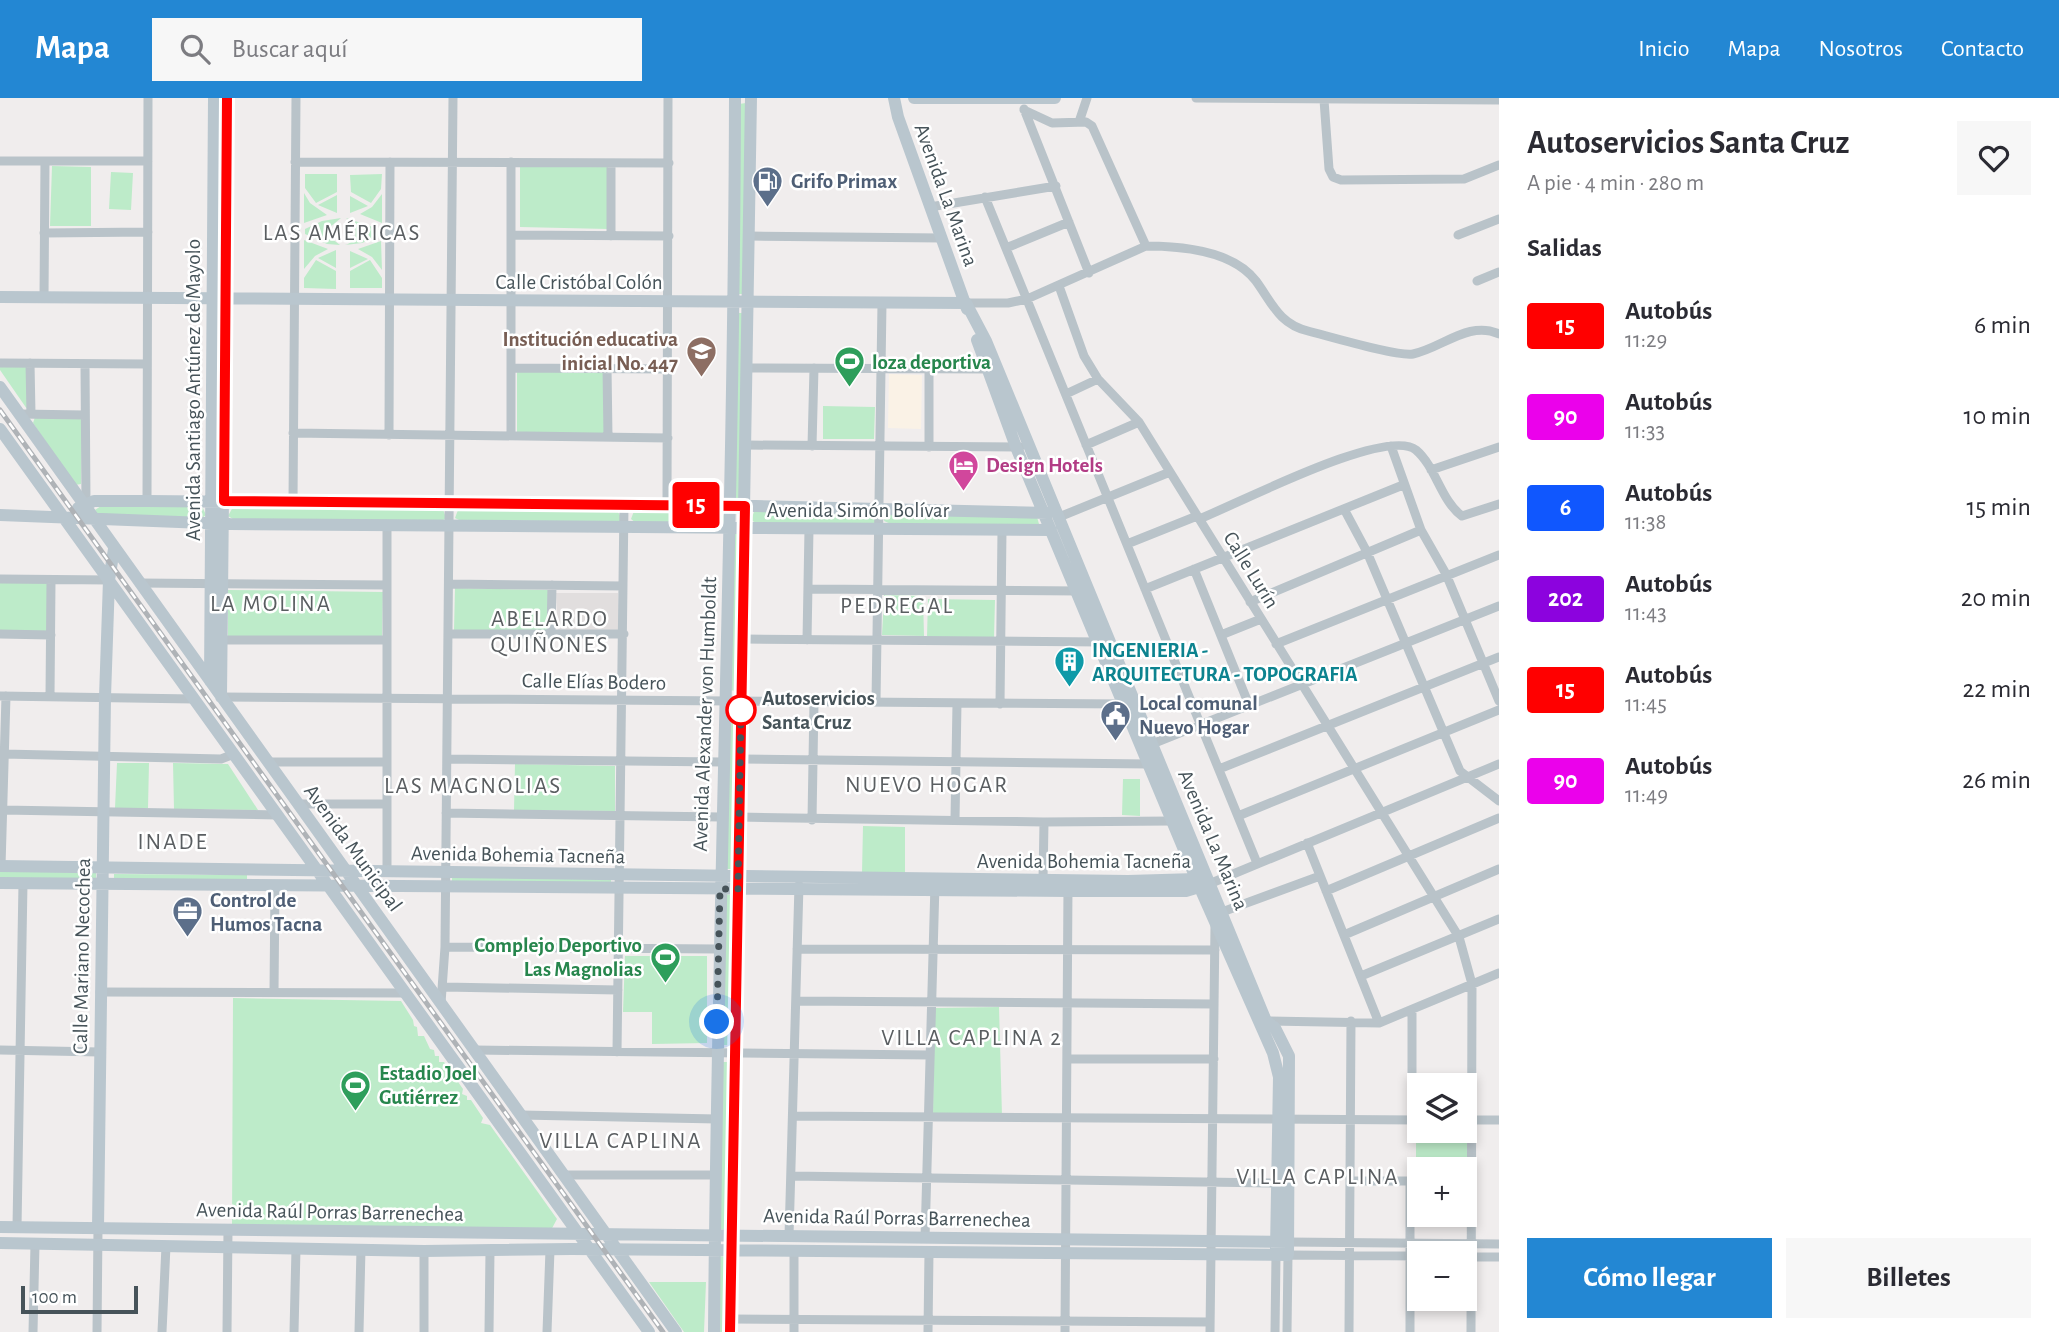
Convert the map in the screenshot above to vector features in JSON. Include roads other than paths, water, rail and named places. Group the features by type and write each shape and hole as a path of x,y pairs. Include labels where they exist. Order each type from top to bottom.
{"street":[{"path":"147,501 148,98"},
{"name":"Avenida Santiago Antúnez de Mayolo","path":"210,681 217,585 218,501 219,299 214,98"},
{"name":"Avenida Santiago Antúnez de Mayolo","path":"219,299 227,98"},
{"path":"293,502 296,98"},
{"path":"441,1003 444,987 446,873 453,98"},
{"path":"667,505 670,302 668,98"},
{"name":"Avenida Alexander von Humboldt","path":"714,1332 718,949 730,529 735,98"},
{"name":"Avenida Alexander von Humboldt","path":"730,1325 751,98"},
{"name":"Avenida La Marina","path":"894,98 898,117 930,207 1022,447 1043,511 1104,642 1129,704 1148,764 1172,821 1202,883 1222,912 1262,1021"},
{"path":"914,98 1027,102 1055,98"},
{"path":"1079,122 1087,98"},
{"path":"1196,98 1499,100"},
{"path":"1489,98 1499,100"},
{"path":"1324,100 1329,169 1333,177 1341,180 1464,179 1499,165"},
{"path":"1027,102 1042,121 1079,122 1092,126 1146,246 1164,246 1225,258 1254,279 1278,316 1304,330 1394,354 1412,354 1475,330 1499,334"},
{"path":"1027,102 1089,273"},
{"path":"0,161 148,161"},
{"path":"44,298 45,161"},
{"path":"295,162 668,163"},
{"path":"389,435 390,162"},
{"path":"511,436 512,162"},
{"path":"611,163 611,236"},
{"path":"930,207 1056,186"},
{"path":"985,197 1257,863"},
{"path":"1458,235 1499,219"},
{"path":"1006,248 1069,222"},
{"path":"44,233 148,232"},
{"path":"511,235 669,236"},
{"path":"750,236 942,237"},
{"name":"Calle Cristóbal Colón","path":"0,297 1008,303 1027,299 1059,286 1146,246"},
{"path":"1477,281 1499,272"},
{"name":"Calle Lurín","path":"1059,286 1084,356 1098,379 1139,422 1459,937 1472,985 1469,1073"},
{"path":"876,702 881,529 882,303"},
{"path":"0,363 147,364"},
{"path":"30,363 25,414 85,415"},
{"path":"84,504 85,364"},
{"path":"511,368 669,369"},
{"path":"607,368 608,437"},
{"path":"747,368 992,369"},
{"path":"812,446 814,368"},
{"path":"929,369 929,447"},
{"path":"1066,394 1098,379"},
{"name":"Avenida Municipal","path":"0,387 25,414 94,521 676,1332"},
{"path":"1086,444 1139,422"},
{"name":"Avenida Municipal","path":"0,429 649,1332"},
{"path":"293,433 668,438"},
{"path":"746,445 1022,447"},
{"path":"1127,544 1348,454 1391,446 1412,448 1431,470 1462,516 1499,504"},
{"path":"1391,446 1421,530 1446,574 1499,701"},
{"name":"Avenida La Marina","path":"1022,447 1059,517 1083,592"},
{"path":"1431,470 1499,447"},
{"path":"1051,530 1059,517 1170,472"},
{"path":"1145,589 1403,485"},
{"name":"Avenida Simón Bolívar","path":"63,516 84,504 218,501 1043,511 1059,517"},
{"path":"617,1052 624,505"},
{"path":"1344,509 1388,599 1460,771 1499,801"},
{"name":"Avenida Simón Bolívar","path":"0,515 63,516 94,521 217,523 1051,530"},
{"path":"387,525 387,872"},
{"path":"807,640 809,529"},
{"path":"1000,704 1002,530"},
{"path":"1250,602 1421,530"},
{"name":"Calle Mariano Necochea","path":"97,1332 105,697 109,580 114,549"},
{"path":"1276,644 1499,555"},
{"path":"1194,569 1249,705"},
{"path":"0,579 109,580"},
{"path":"50,696 51,580"},
{"path":"139,583 387,585"},
{"path":"449,584 623,586"},
{"name":"Avenida Santiago Antúnez de Mayolo","path":"217,585 222,640 221,697"},
{"path":"551,635 552,585"},
{"path":"808,589 880,592 1083,592"},
{"path":"1152,744 1499,606"},
{"path":"1221,635 1261,619"},
{"path":"0,634 51,635"},
{"path":"449,634 624,634"},
{"path":"743,639 1104,642"},
{"path":"222,640 387,640"},
{"path":"1219,769 1499,657"},
{"path":"1,866 3,696 194,699"},
{"name":"Calle Elías Bodero","path":"221,697 1129,704"},
{"path":"811,820 814,702"},
{"path":"955,820 957,703"},
{"name":"Avenida La Marina","path":"1129,704 1152,744 1215,925 1262,1021 1275,1028 1289,1056 1277,1183 1287,1332"},
{"path":"1238,816 1499,710"},
{"path":"4,754 222,759 234,754"},
{"path":"447,759 723,762"},
{"path":"741,759 1148,764"},
{"path":"268,762 387,762"},
{"path":"1202,883 1381,814 1499,764"},
{"path":"298,804 387,804"},
{"path":"3,810 278,815"},
{"path":"446,813 722,817"},
{"path":"740,817 811,820 1172,821"},
{"path":"1326,891 1499,818"},
{"path":"1043,880 1044,822"},
{"path":"1307,843 1379,1023"},
{"name":"Avenida Bohemia Tacneña","path":"1,866 446,873 619,882"},
{"path":"1344,935 1499,869"},
{"path":"258,870 258,885"},
{"path":"1222,912 1320,876"},
{"name":"Avenida Bohemia Tacneña","path":"935,885 1043,880 1068,886"},
{"name":"Avenida Bohemia Tacneña","path":"0,883 445,887 619,882 1068,886 1202,883"},
{"path":"17,1227 23,883"},
{"path":"789,1236 799,883"},
{"path":"274,992 275,885"},
{"path":"925,1238 935,885"},
{"path":"1065,1332 1068,886"},
{"path":"1360,976 1499,919"},
{"path":"730,1325 794,1318 928,1318 1065,1320 1210,1327 1215,925"},
{"path":"445,947 718,949"},
{"path":"797,949 1215,950"},
{"path":"1262,1021 1379,1023 1499,973"},
{"path":"444,987 618,990"},
{"path":"100,992 405,993"},
{"path":"796,1001 1214,1004"},
{"path":"1412,1011 1414,1073"},
{"path":"1349,1332 1351,1021"},
{"path":"0,1050 100,1052"},
{"path":"475,1050 930,1055"},
{"path":"1067,1059 1214,1059"},
{"path":"521,1115 717,1119"},
{"path":"793,1116 1407,1120"},
{"name":"Avenida La Marina","path":"1275,1332 1282,1249 1283,1119"},
{"path":"1477,1120 1499,1120"},
{"path":"565,1175 716,1175"},
{"path":"791,1176 1277,1183"},
{"path":"1350,1181 1407,1181"},
{"name":"Avenida Raúl Porras Barrenechea","path":"0,1227 1066,1239 1212,1248 1282,1249 1350,1256 1407,1256"},
{"path":"227,1332 228,1230"},
{"name":"Avenida Raúl Porras Barrenechea","path":"1282,1249 1350,1242 1407,1243"},
{"name":"Avenida Raúl Porras Barrenechea","path":"0,1244 228,1245 424,1251 618,1249 1066,1253 1212,1248"},
{"path":"33,1332 35,1244"},
{"name":"Avenida Raúl Porras Barrenechea","path":"1477,1244 1499,1244"},
{"path":"162,1332 166,1246"},
{"path":"293,1332 296,1249"},
{"path":"359,1332 361,1250"},
{"path":"424,1251 424,1332"},
{"path":"489,1332 490,1251"},
{"path":"547,1332 550,1251"},
{"path":"794,1251 794,1332"},
{"path":"928,1332 929,1252"},
{"path":"1477,1257 1499,1257"},
{"path":"1410,1332 1411,1311"},
{"name":"Calle Lurín","path":"1470,1311 1471,1332"}],"railway":[{"path":"0,410 663,1332"}],"place":[{"name":"Grifo Primax","path":"768,208"},
{"name":"Institución educativa inicial No. 447","path":"701,378"},
{"name":"loza deportiva","path":"849,389"},
{"name":"Design Hotels","path":"963,492"},
{"name":"INGENIERIA - ARQUITECTURA - TOPOGRAFIA","path":"1069,689"},
{"name":"Autoservicios Santa Cruz","path":"741,710"},
{"name":"Local comunal Nuevo Hogar","path":"1116,742"},
{"name":"Control de Humos Tacna","path":"187,939"},
{"name":"Complejo Deportivo Las Magnolias","path":"665,984"},
{"name":"Estadio Joel Gutiérrez","path":"356,1112"}],"district":[{"name":"LAS AMÉRICAS","path":"342,233"},
{"name":"LA MOLINA","path":"271,604"},
{"name":"PEDREGAL","path":"897,606"},
{"name":"ABELARDO QUIÑONES","path":"550,632"},
{"name":"NUEVO HOGAR","path":"927,785"},
{"name":"LAS MAGNOLIAS","path":"473,786"},
{"name":"INADE","path":"173,842"},
{"name":"VILLA CAPLINA 2","path":"972,1038"},
{"name":"VILLA CAPLINA","path":"621,1141"},
{"name":"VILLA CAPLINA","path":"1318,1177"}]}
